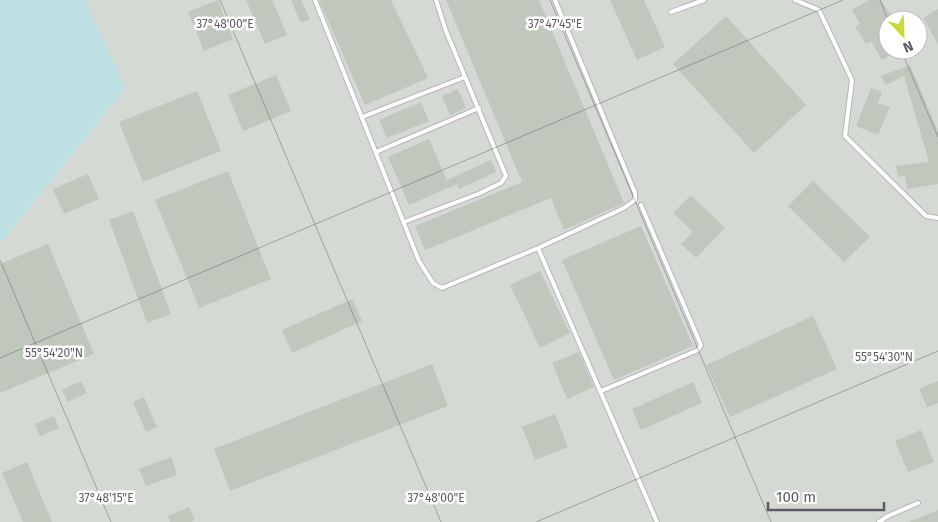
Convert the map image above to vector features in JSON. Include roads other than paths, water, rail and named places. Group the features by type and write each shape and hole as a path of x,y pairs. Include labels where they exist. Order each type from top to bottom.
{"lane":[{"path":"315,0 419,261 433,284 442,288 538,248 624,208 635,200 635,193 555,0"},
{"path":"404,222 478,194 501,183 506,176 446,32 436,0"},
{"path":"672,12 704,0"},
{"path":"795,0 819,10 852,80 844,136 926,216 938,218"},
{"path":"362,117 465,77"},
{"path":"376,152 479,108"},
{"path":"601,391 698,350 701,345 641,205"},
{"path":"538,248 657,522"},
{"path":"880,522 888,516 918,502"}]}
